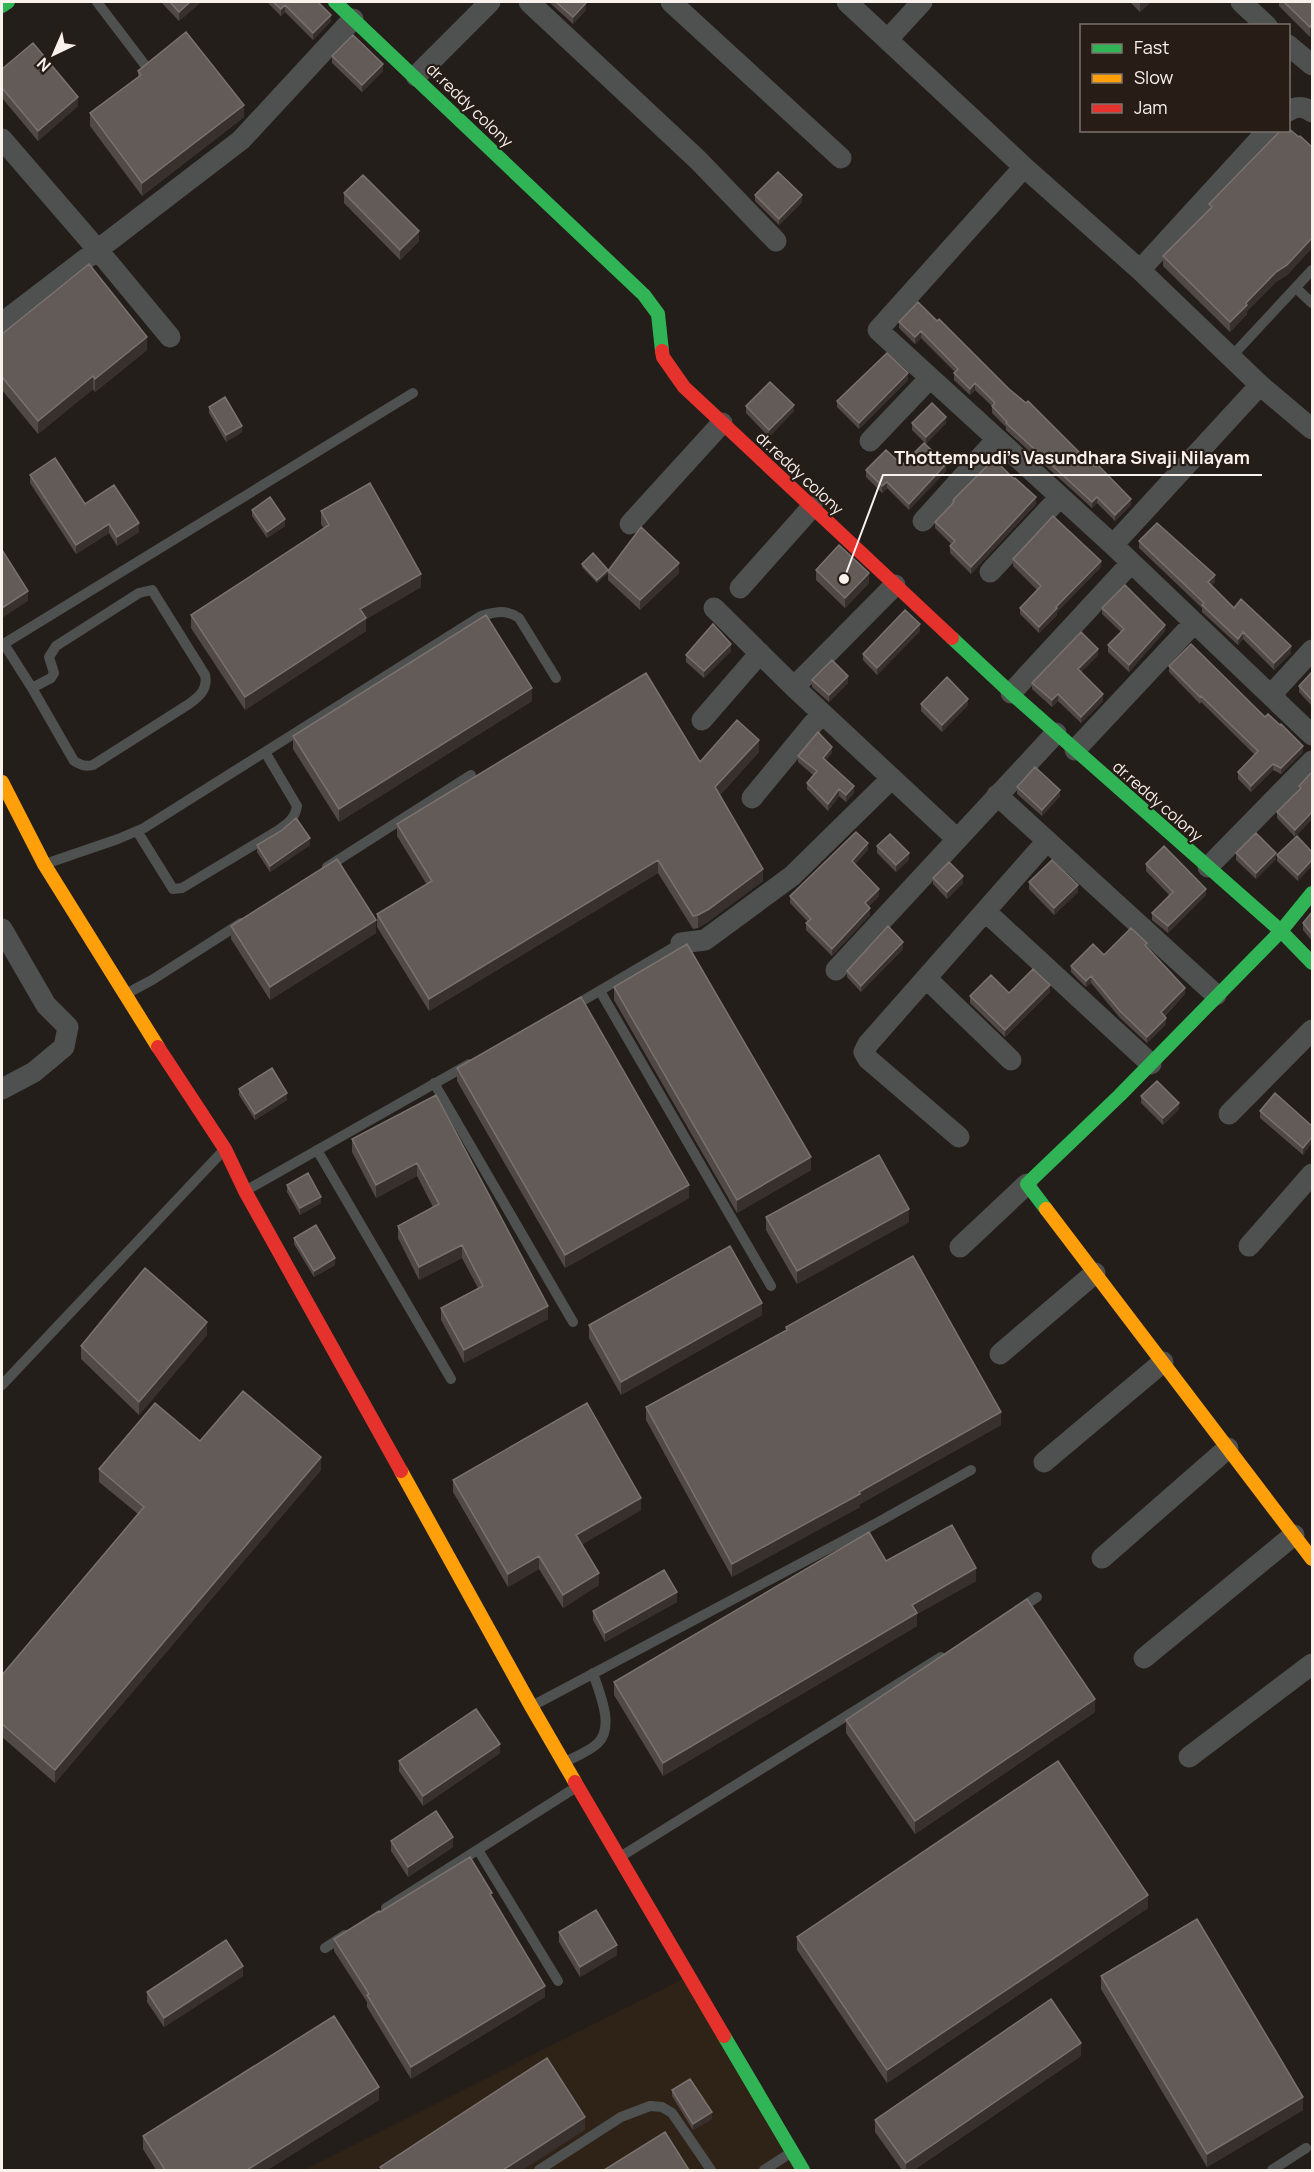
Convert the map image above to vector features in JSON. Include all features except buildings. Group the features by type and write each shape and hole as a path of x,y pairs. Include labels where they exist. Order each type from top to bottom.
{"street":[{"path":"2,6 8,2"},
{"name":"dr.reddy colony","path":"335,2 416,76 644,295 658,314 663,357 684,387 1011,693 1281,931 1312,963"},
{"path":"416,76 490,2"},
{"path":"529,2 698,160 776,241"},
{"path":"671,2 841,158"},
{"path":"847,2 1024,167 1140,270 1260,385 1312,429"},
{"path":"888,39 922,2"},
{"path":"2,323 241,140 353,19"},
{"path":"1290,47 1312,65"},
{"path":"1290,110 1295,107 1306,107 1312,112"},
{"path":"1140,270 1266,132"},
{"path":"2,139 170,337"},
{"path":"1024,167 878,330 1113,545 1312,735"},
{"path":"870,441 930,378"},
{"path":"1113,545 1260,385"},
{"path":"630,524 722,423"},
{"path":"922,521 997,439"},
{"path":"990,572 1060,497"},
{"path":"740,588 812,507"},
{"path":"1011,693 1131,563"},
{"path":"794,687 895,585"},
{"path":"714,608 794,687 957,839"},
{"path":"1075,750 1194,622"},
{"path":"1271,695 1312,650"},
{"path":"702,720 760,653"},
{"path":"752,798 822,713"},
{"path":"836,970 1056,733"},
{"path":"1208,867 1312,761"},
{"path":"681,943 705,940 792,876 892,778"},
{"path":"2,782 44,864 124,995 225,1149 245,1191 531,1706 802,2170"},
{"path":"998,795 1216,996"},
{"path":"959,1137 868,1059 864,1052 868,1044 1047,841"},
{"path":"960,1247 1151,1064 1281,931 1312,892"},
{"path":"985,911 1151,1064"},
{"path":"2,929 46,1005 68,1027 64,1047 34,1072 2,1089"},
{"path":"927,979 1011,1060"},
{"path":"1228,1114 1312,1030"},
{"path":"1249,1246 1312,1174"},
{"path":"1027,1184 1312,1559"},
{"path":"1000,1354 1095,1273"},
{"path":"1044,1462 1163,1362"},
{"path":"1102,1558 1228,1448"},
{"path":"1144,1658 1294,1535"},
{"path":"1189,1757 1312,1664"}],"lane":[{"path":"97,2 145,64"},
{"path":"1232,356 1312,270"},
{"path":"1296,288 1312,303"},
{"path":"32,688 51,678 54,673 49,657 56,646 146,590 152,590 205,675 206,680 201,695 93,765 81,766 74,761 32,688 3,644 412,393"},
{"path":"44,864 137,831 472,622 491,613 501,611 519,618 555,678"},
{"path":"137,831 173,889 182,888 277,831 291,821 296,814 297,806 265,752"},
{"path":"321,871 471,775"},
{"path":"124,995 152,980 252,916"},
{"path":"559,1014 681,943"},
{"path":"600,991 771,1286"},
{"path":"245,1191 476,1060"},
{"path":"434,1083 573,1322"},
{"path":"2,1385 225,1149"},
{"path":"317,1150 451,1379"},
{"path":"531,1706 873,1525 971,1470"},
{"path":"1007,1616 1037,1598"},
{"path":"620,1857 946,1654"},
{"path":"565,1763 600,1742 606,1727 604,1710 593,1673"},
{"path":"373,1917 578,1786"},
{"path":"478,1850 558,1981"},
{"path":"325,1948 354,1929"},
{"path":"539,2170 621,2117 637,2110 656,2106 672,2113 711,2170"},
{"path":"1272,2170 1306,2148"},
{"path":"764,2170 792,2152"}],"shaded area":[{"path":"689,1976 804,2170 304,2170"}],"traffic: fast":[{"path":"2,6 8,2"},
{"path":"335,2 644,295 658,314 662,351"},
{"path":"952,638 1011,693 1281,931 1312,963"},
{"path":"1046,1209 1027,1184 1120,1095 1281,931 1312,893"},
{"path":"724,2036 803,2170"}],"traffic: slow":[{"path":"2,782 44,864 158,1047"},
{"path":"1046,1209 1312,1559"},
{"path":"401,1471 575,1782"}],"traffic: jam":[{"path":"662,351 663,357 684,387 952,638"},
{"path":"158,1047 225,1149 245,1191 401,1471"},
{"path":"575,1782 724,2036"}],"place":[{"name":"Thottempudi's Vasundhara Sivaji Nilayam","path":"844,579"}]}
